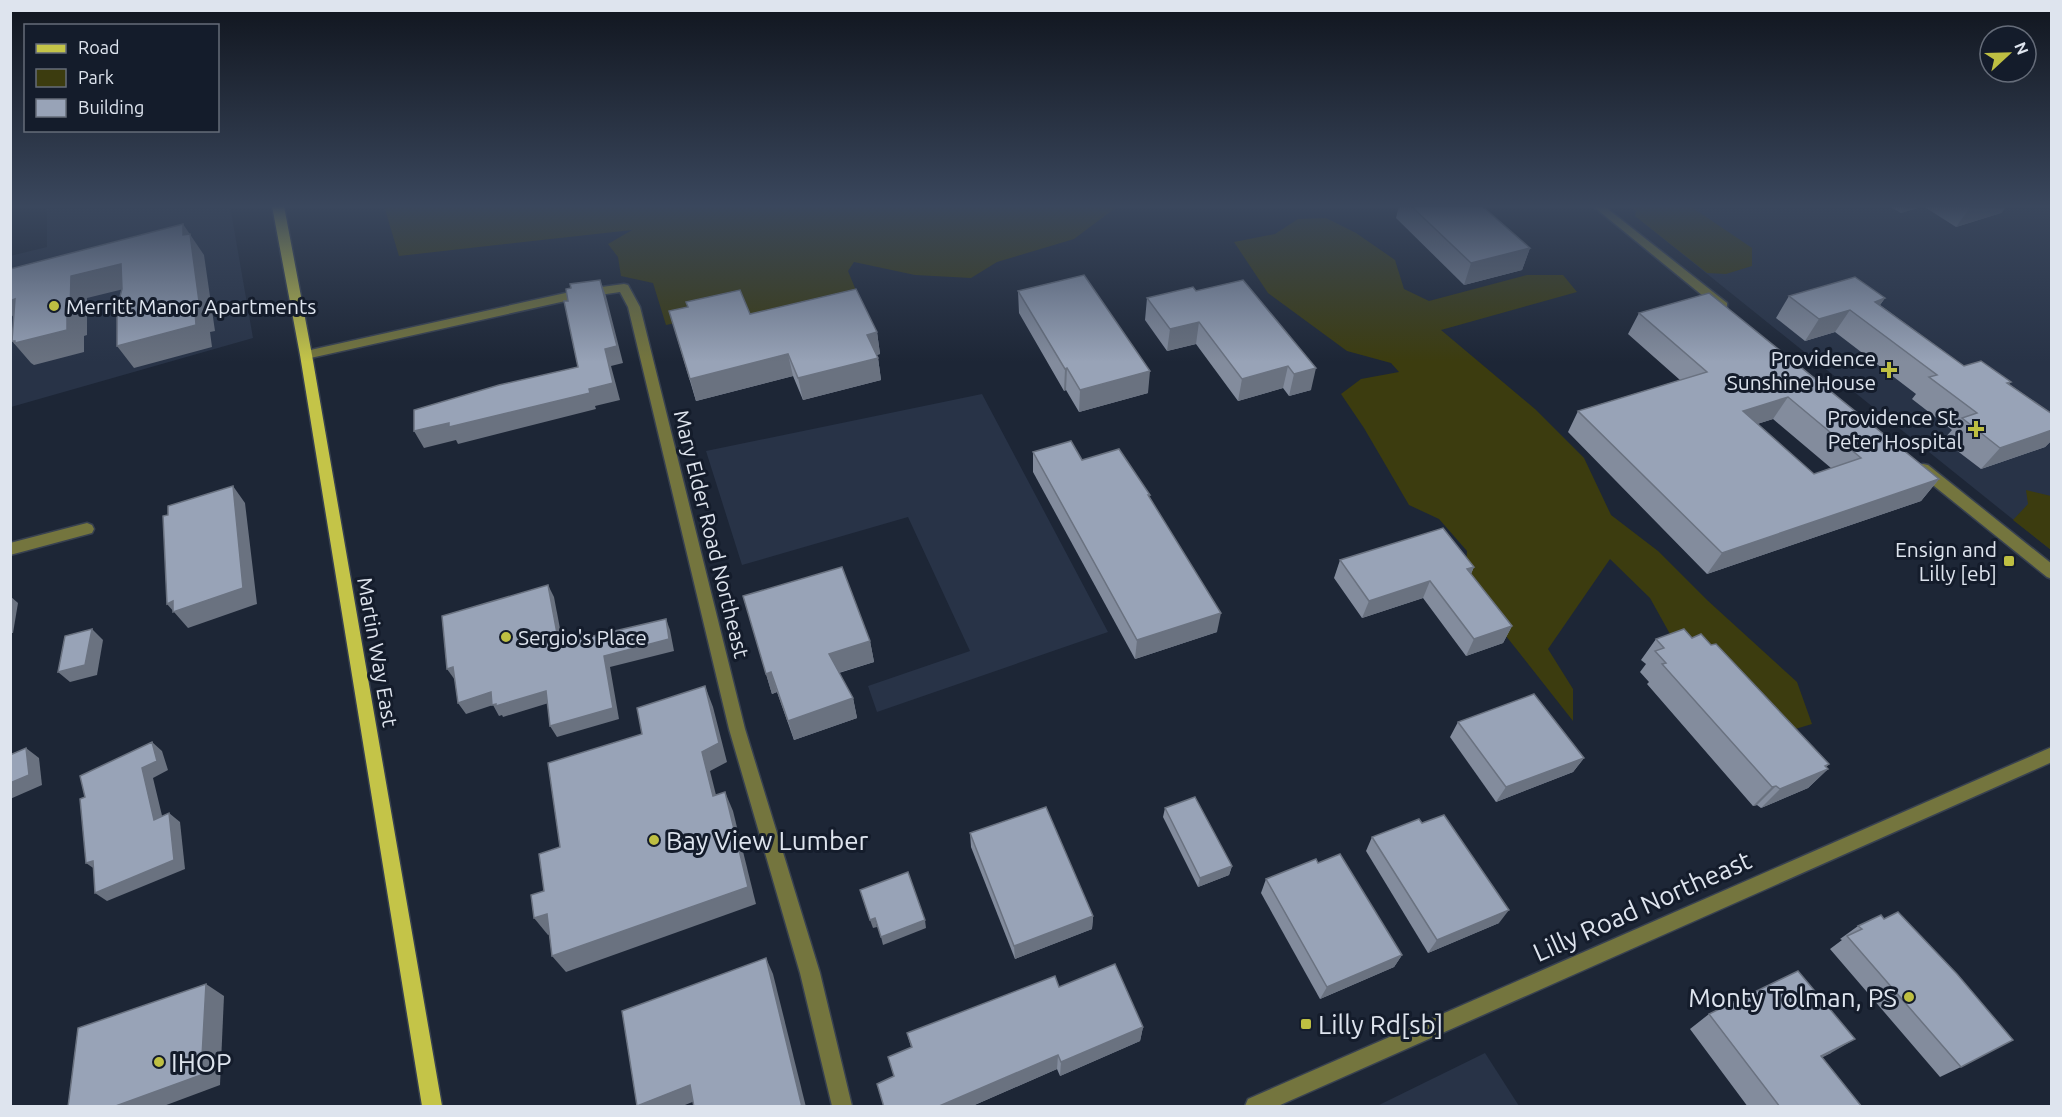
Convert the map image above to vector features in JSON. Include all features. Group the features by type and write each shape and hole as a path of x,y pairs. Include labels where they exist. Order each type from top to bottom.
{"main road":[{"name":"Martin Way East","path":"288,258 432,1107"}],"street":[{"path":"1663,258 1731,313"},
{"name":"Mary Elder Road Northeast","path":"306,355 579,294 624,288 634,307 737,729 810,973 842,1107"},
{"path":"1910,458 2052,573"},
{"path":"10,549 87,529"},
{"name":"Lilly Road Northeast","path":"1256,1107 2052,754"}],"shaded area":[{"path":"10,258 239,258 253,338 11,407"},
{"name":"Providence St. Peter Hospital","path":"1687,258 2051,258 2051,550"},
{"path":"982,394 1108,632 877,712 868,686 970,651 908,517 742,565 706,451"},
{"path":"1485,1053 1519,1106 1377,1106"}],"green space":[{"path":"618,258 1010,258 997,262 971,278 915,275 854,262 848,271 862,305 758,324 746,308 666,325 653,283 621,276"},
{"path":"1245,258 1392,258 1395,260 1404,289 1429,301 1527,275 1563,275 1577,292 1441,330 1535,409 1584,458 1611,515 1658,551 1707,600 1797,682 1812,724 1772,736 1675,643 1650,598 1610,559 1548,649 1573,689 1573,721 1506,636 1466,569 1467,551 1439,519 1409,505 1364,428 1341,394 1361,379 1399,372 1391,363 1347,351 1268,293"},
{"path":"1688,258 1752,258 1752,266 1726,274 1707,273"},
{"path":"2026,490 2051,496 2051,550 2013,520 2028,504"}],"building":[{"path":"52,258 193,258 200,309 195,310 196,325 117,346 117,308 122,289 121,264 71,276 67,330 15,343 12,341 15,299 10,301 10,269"},
{"path":"1466,258 1490,258 1471,263"},
{"path":"1084,275 1150,371 1080,390 1067,368 1065,369 1018,291"},
{"path":"1855,277 1885,298 1875,302 1964,366 1981,361 2011,382 2007,383 2052,414 2052,430 2000,448 1962,418 1977,413 1929,377 1937,375 1850,310 1819,319 1789,296"},
{"path":"600,280 617,346 605,349 613,383 589,389 590,393 449,427 449,423 414,431 414,410 499,385 578,367 564,301 568,301 566,289 571,288 570,284"},
{"path":"1243,280 1316,368 1294,374 1288,366 1242,379 1199,322 1170,329 1147,298 1193,287 1196,291"},
{"path":"856,289 877,332 867,335 878,358 798,378 788,354 690,379 669,311 688,307 686,302 740,290 750,314"},
{"path":"1709,293 1939,479 1722,553 1578,411 1707,372 1639,313","holes":["1788,397 1861,458 1814,474 1743,411"]},
{"path":"1071,441 1082,460 1119,449 1150,495 1148,495 1221,613 1137,640 1033,452"},
{"path":"233,486 243,588 173,612 173,601 167,604 163,516 168,515 168,506"},
{"path":"1443,528 1474,567 1467,569 1512,626 1474,639 1430,581 1369,601 1340,560"},
{"path":"842,567 870,641 829,654 853,698 788,721 771,672 766,674 743,596"},
{"path":"548,585 559,644 666,619 669,639 604,656 613,708 550,726 546,691 496,706 496,704 492,705 491,692 458,703 453,667 447,669 442,616"},
{"path":"92,629 85,665 58,672 65,636"},
{"path":"1684,629 1692,638 1701,634 1711,645 1716,644 1829,764 1825,766 1828,769 1780,789 1776,786 1772,787 1662,664 1666,663 1655,651 1664,648 1656,639"},
{"name":"Bay View Lumber","path":"705,686 719,743 702,752 713,796 725,792 748,887 552,956 547,914 534,918 531,895 544,891 539,854 560,847 548,763 642,734 637,708"},
{"path":"1534,694 1584,758 1506,787 1458,722"},
{"path":"152,742 157,761 142,768 154,820 169,813 174,860 95,893 93,861 86,863 80,799 85,797 80,776"},
{"path":"26,748 29,775 10,783 10,755"},
{"path":"1195,797 1232,866 1200,878 1165,808"},
{"path":"1046,807 1093,916 1014,946 970,833"},
{"path":"1444,815 1509,910 1437,940 1372,837 1419,819 1422,823"},
{"path":"1340,854 1402,955 1327,987 1266,879 1316,859 1318,863"},
{"path":"908,872 925,920 881,937 875,918 870,920 860,890"},
{"path":"1898,912 1957,974 2013,1040 1961,1067 1847,936 1862,929 1858,926 1881,915 1884,919"},
{"path":"766,958 802,1107 694,1107 690,1085 637,1106 622,1011"},
{"path":"1115,964 1143,1027 1061,1062 1058,1055 937,1107 884,1107 877,1084 894,1076 888,1057 912,1047 907,1033 1055,976 1059,987"},
{"path":"1798,971 1855,1039 1821,1056 1862,1107 1780,1107 1709,1014"},
{"name":"IHOP","path":"206,984 201,1075 113,1107 68,1107 78,1028"}],"place":[{"name":"Merritt Manor Apartments","path":"54,306"},
{"name":"Providence Sunshine House","path":"1889,370"},
{"name":"Providence St. Peter Hospital","path":"1976,429"},
{"name":"Ensign and Lilly [eb]","path":"2009,561"},
{"name":"Sergio's Place","path":"506,637"},
{"name":"Bay View Lumber","path":"654,840"},
{"name":"Monty Tolman, PS","path":"1909,997"},
{"name":"Lilly Rd[sb]","path":"1306,1024"},
{"name":"IHOP","path":"159,1062"}]}
